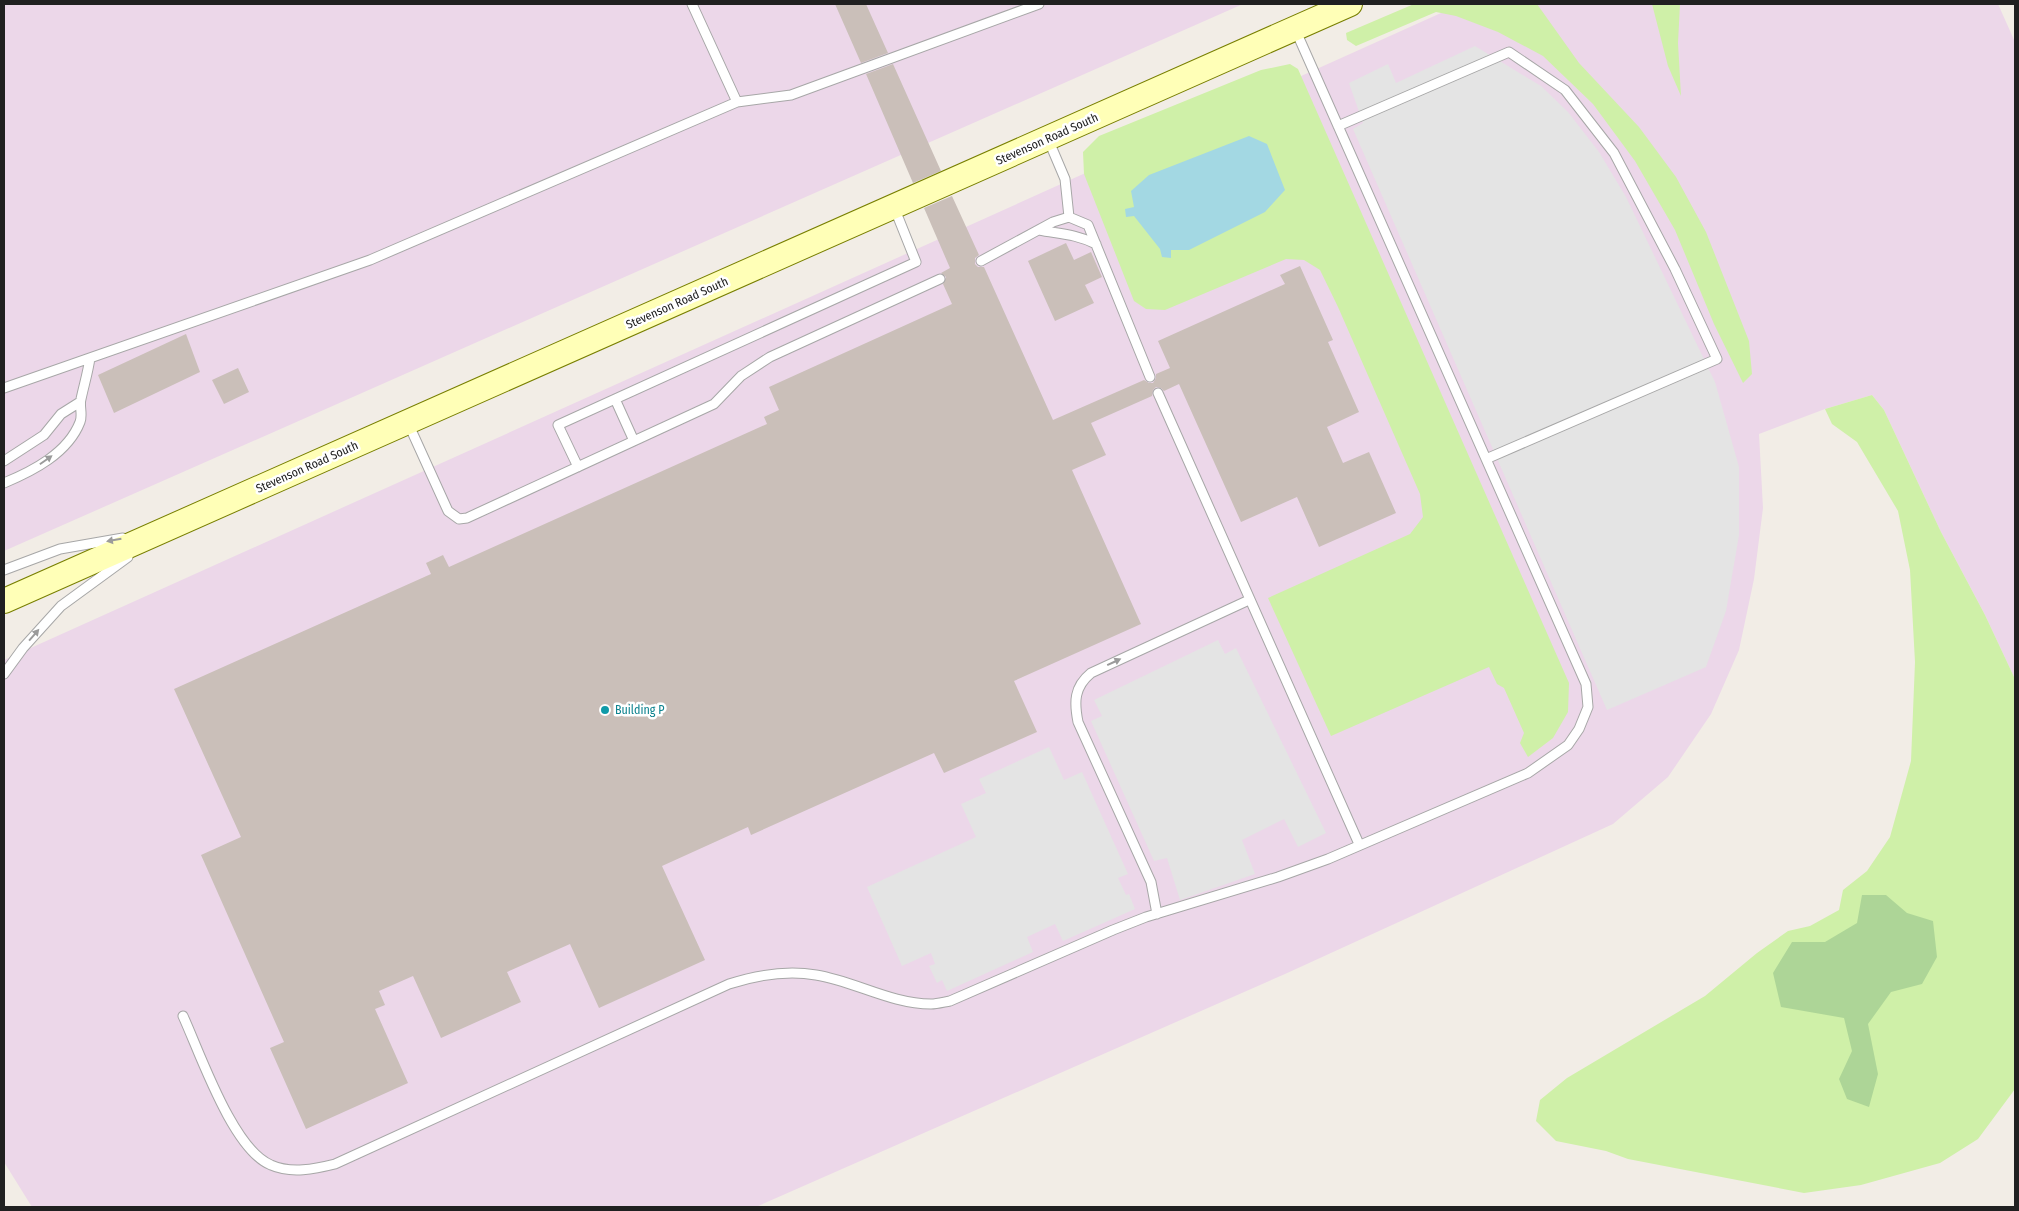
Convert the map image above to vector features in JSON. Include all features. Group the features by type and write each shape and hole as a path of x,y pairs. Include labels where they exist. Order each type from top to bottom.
{"main road":[{"name":"Stevenson Road South","path":"4,601 1350,4"}],"lane":[{"path":"692,4 737,102"},
{"path":"4,388 370,260 737,102 792,95 1039,4"},
{"path":"183,1016 230,1122 241,1139 255,1154 271,1165 290,1169 312,1170 335,1164 729,984 749,978 773,974 816,974 897,998 931,1004 950,1002 1113,930 1328,859 1528,774 1568,745 1579,729 1588,708 1586,684 1295,29"},
{"path":"1338,126 1509,52 1565,90 1614,153 1675,269 1717,359 1486,459"},
{"path":"1048,138 1065,179 1069,218"},
{"path":"578,467 558,425 916,262 894,207"},
{"path":"981,261 1053,222 1069,218 1088,225 1150,377"},
{"path":"1039,230 1068,234 1096,244"},
{"path":"408,422 448,511 459,519 475,515 714,404 741,376 770,357 940,279"},
{"path":"4,483 26,474 62,449 81,421 80,402 88,375 90,358"},
{"path":"1158,393 1249,600 1360,844"},
{"path":"615,399 634,441"},
{"path":"4,461 44,436 61,414 80,402"},
{"path":"4,570 60,549 162,532"},
{"path":"4,674 23,648 61,606 162,532"},
{"path":"1157,914 1151,882 1078,722 1075,706 1077,691 1082,680 1091,673 1249,600"}],"shaded area":[{"path":"4,4 1243,4 4,551"},
{"path":"1461,4 1998,4 2015,42 2015,679 1985,615 1941,532 1884,410 1872,395 1825,409 1759,434 1763,508 1754,579 1739,650 1711,714 1668,777 1613,824 1285,974 756,1207 32,1207 4,1162 4,660"},
{"path":"1475,46 1541,86 1568,112 1599,152 1626,197 1715,382 1739,467 1739,535 1726,611 1706,667 1607,710 1353,129 1363,123 1349,83 1388,64 1396,83"},
{"path":"1218,640 1225,654 1236,648 1326,833 1298,847 1284,819 1242,840 1255,874 1180,900 1167,858 1154,861 1091,721 1102,716 1094,700"},
{"path":"1049,747 1064,780 1082,772 1128,874 1118,878 1126,895 1129,894 1135,909 1063,941 1055,924 1027,937 1033,952 947,991 942,980 937,983 929,966 935,964 931,953 902,966 867,887 976,837 961,804 986,793 979,779"}],"green space":[{"path":"1414,4 1537,4 1579,63 1639,127 1676,177 1706,232 1749,341 1752,374 1743,383 1714,324 1675,230 1635,161 1593,104 1543,56 1498,32 1456,16 1436,12 1356,46 1347,40 1346,33"},
{"path":"1652,4 1680,4 1678,43 1681,96 1668,66"},
{"path":"1290,64 1298,69 1569,683 1568,712 1553,738 1528,757 1520,743 1524,733 1504,688 1497,684 1489,667 1331,736 1268,598 1410,534 1423,517 1420,494 1338,307 1320,270 1304,260 1286,259 1165,310 1146,309 1134,301 1084,174 1083,152 1099,136 1261,70"},
{"path":"1872,395 1884,410 1941,532 1985,615 2015,679 2015,1089 1978,1139 1940,1163 1861,1185 1804,1193 1628,1159 1606,1151 1556,1141 1536,1121 1540,1100 1567,1078 1705,996 1757,953 1788,931 1810,926 1839,910 1843,890 1867,871 1890,837 1911,761 1915,662 1910,570 1898,511 1857,442 1832,424 1825,409"},
{"path":"1862,895 1886,895 1907,913 1933,921 1937,957 1922,984 1891,992 1868,1024 1878,1074 1869,1107 1847,1099 1839,1079 1852,1051 1844,1018 1781,1007 1773,973 1792,942 1825,942 1857,923"}],"water":[{"path":"1249,136 1267,144 1285,190 1265,212 1189,250 1171,250 1171,258 1162,257 1160,249 1134,216 1126,217 1125,209 1134,207 1131,191 1149,175"}],"building":[{"path":"835,4 866,4 888,53 861,63"},
{"path":"893,64 941,171 913,183 866,74"},
{"name":"Building P","path":"952,196 979,255 975,258 975,264 978,267 984,267 1053,420 1144,380 1153,383 1156,374 1170,368 1158,341 1285,284 1280,275 1300,266 1333,340 1328,342 1359,412 1327,427 1343,463 1369,452 1396,513 1319,547 1297,497 1241,522 1179,384 1164,391 1156,387 1153,390 1152,396 1091,423 1106,455 1072,470 1141,624 1014,681 1037,732 944,773 934,753 751,835 748,827 662,866 705,960 599,1008 570,944 507,972 521,1002 441,1038 413,976 379,991 385,1005 375,1009 408,1083 306,1129 270,1048 284,1042 201,855 241,837 174,689 431,574 426,563 443,555 449,567 767,424 764,417 779,410 769,387 952,304 943,284 946,277 941,273 950,268 924,208"},
{"path":"1066,243 1074,260 1091,252 1102,277 1085,285 1094,303 1055,321 1028,261"},
{"path":"186,334 200,372 114,413 98,375"},
{"path":"238,368 249,392 224,404 212,380"}],"place":[{"name":"Building P","path":"605,710"}]}
